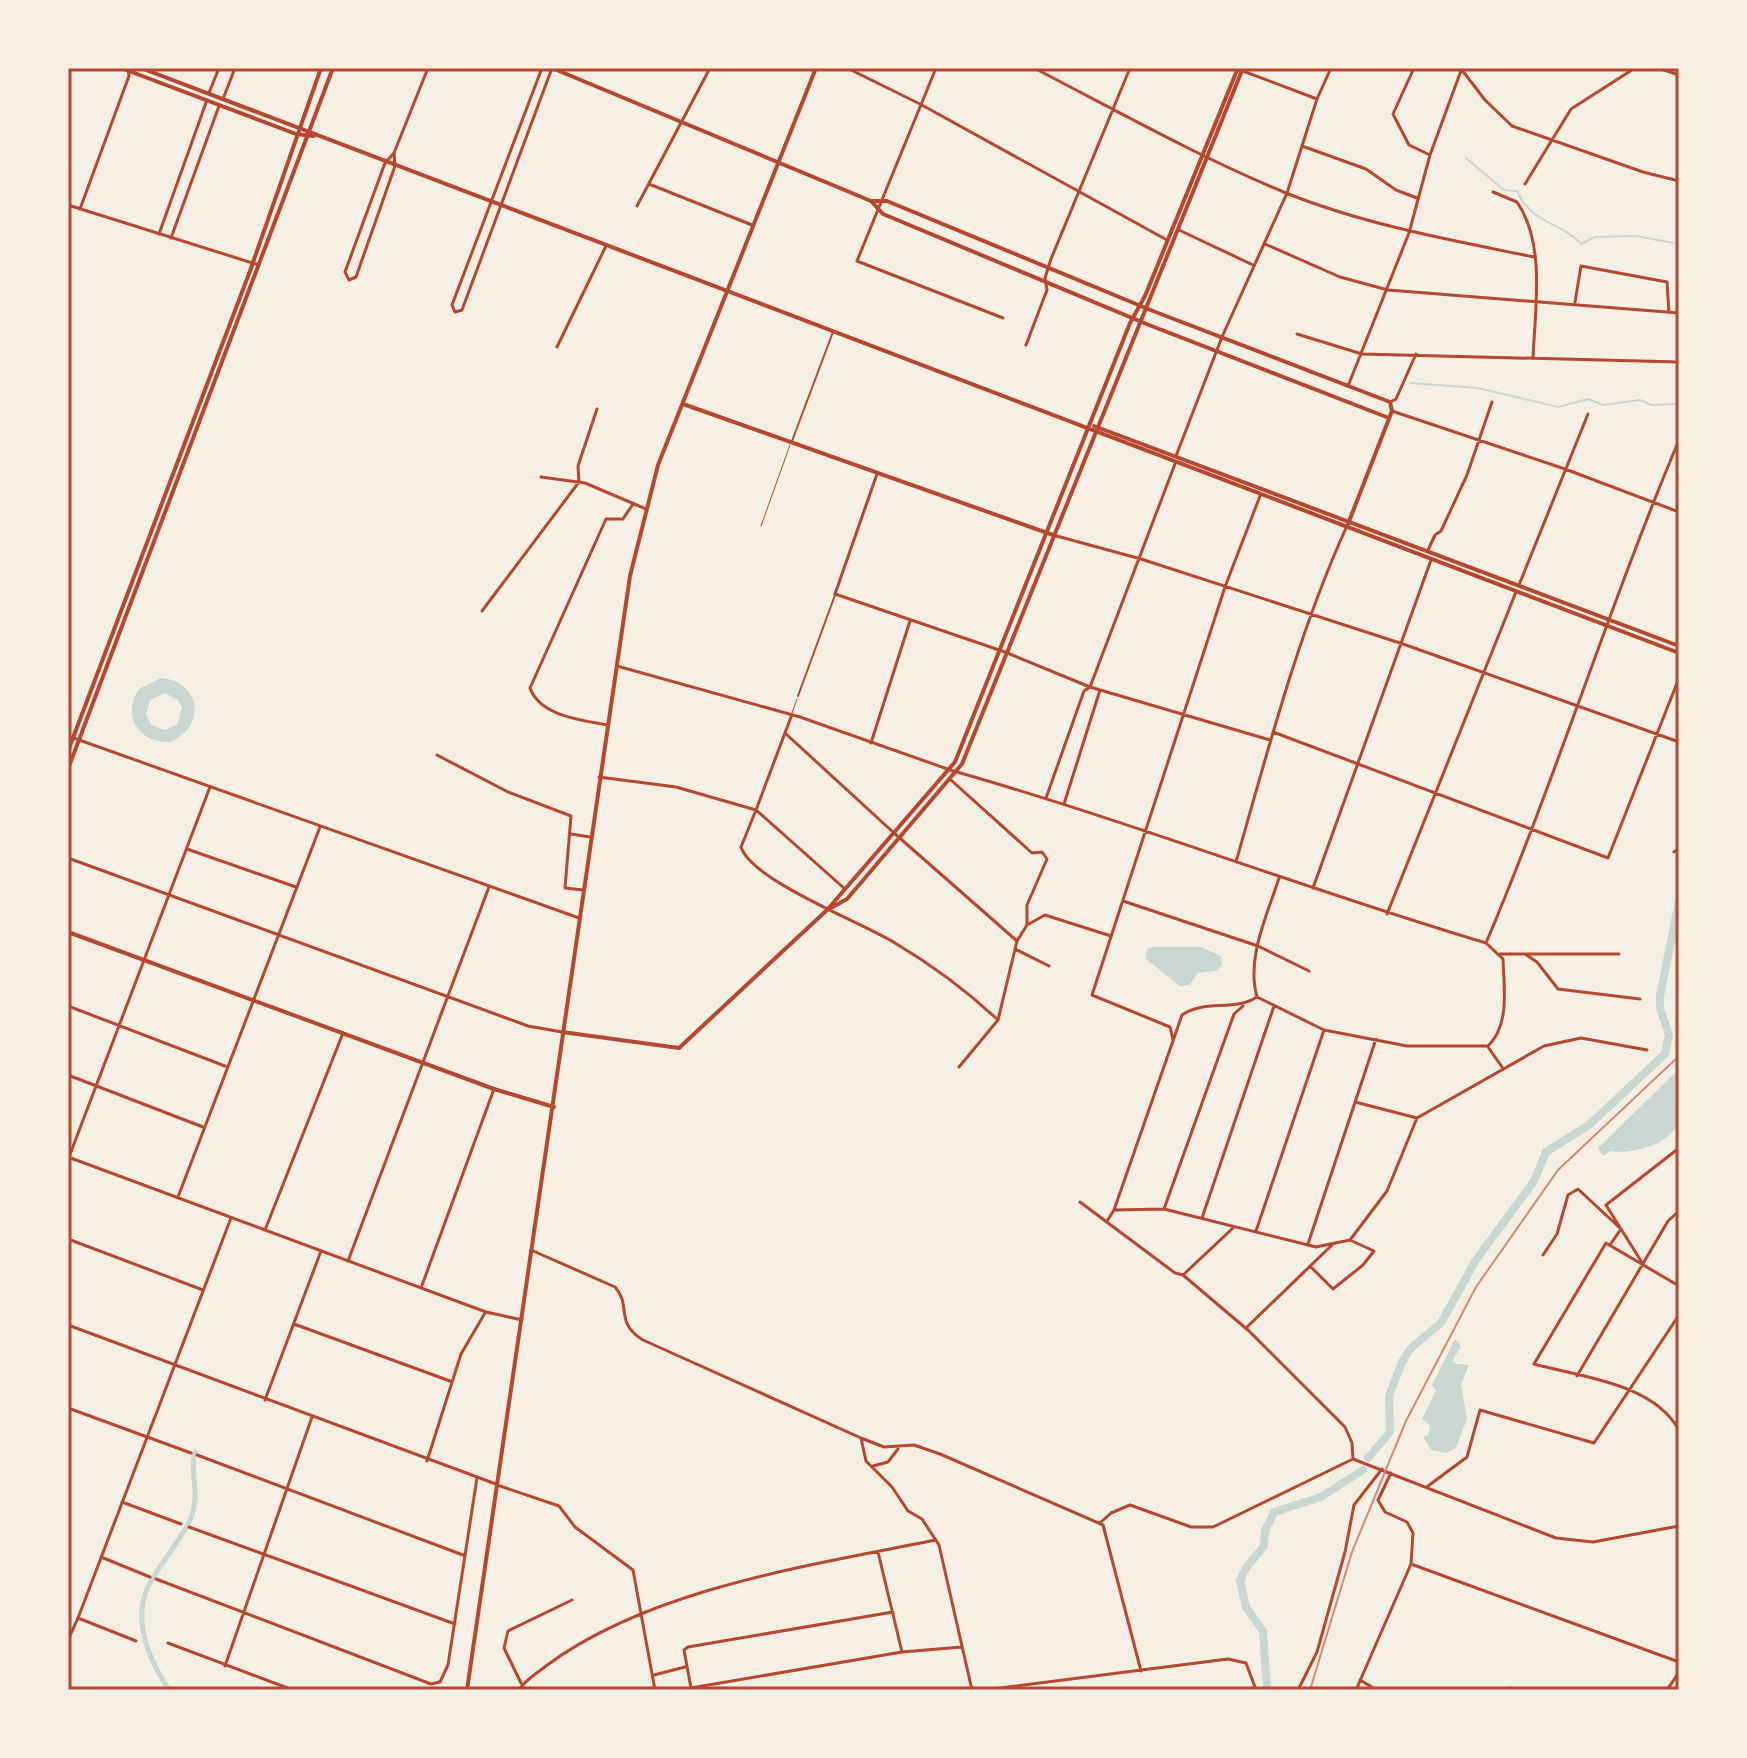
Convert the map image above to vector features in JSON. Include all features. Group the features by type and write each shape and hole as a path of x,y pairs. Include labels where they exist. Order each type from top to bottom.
{"main road":[{"path":"121,68 299,127 314,136 833,332 1176,456 1679,646"},
{"path":"141,68 208,97"},
{"path":"68,751 70,737 253,263 321,68"},
{"path":"68,769 333,68"},
{"path":"552,68 871,201 881,200 1390,402 1392,411 1346,528"},
{"path":"467,1690 630,576 658,465 816,68"},
{"path":"827,910 847,899 957,772 1046,534 1132,318 1239,69"},
{"path":"562,1032 679,1048 827,910 955,762 1053,535 1090,427 1209,158 1239,69"},
{"path":"221,101 296,134 314,136"},
{"path":"871,201 877,209 1046,283 1389,418"},
{"path":"683,404 1053,535"},
{"path":"1090,427 1175,464 1679,653"},
{"path":"68,932 494,1089 554,1107"}],"street":[{"path":"159,234 219,68"},
{"path":"171,238 235,68"},
{"path":"394,153 395,166 356,277 349,280 345,272 385,163 394,153 428,68"},
{"path":"542,68 452,305 455,312 462,310 552,68"},
{"path":"637,206 710,68"},
{"path":"847,68 920,104 1174,243"},
{"path":"936,68 857,261 1003,318"},
{"path":"1034,68 1202,155 1287,193 1409,233 1534,257"},
{"path":"1026,345 1047,290 1049,267 1077,192 1130,68"},
{"path":"1176,456 1222,337 1287,193 1317,99 1331,68"},
{"path":"1414,68 1393,114 1409,145 1430,155"},
{"path":"1525,184 1544,149 1555,140 1571,109 1582,99 1635,68"},
{"path":"1658,68 1679,75"},
{"path":"80,209 130,69"},
{"path":"1239,69 1317,99"},
{"path":"1348,386 1409,233 1430,155 1462,69"},
{"path":"1462,69 1500,117 1512,126 1643,172 1679,181"},
{"path":"1302,146 1366,169 1396,190 1417,198"},
{"path":"649,184 752,225"},
{"path":"1493,192 1512,198 1527,219 1534,257 1533,358"},
{"path":"68,205 261,265"},
{"path":"1179,230 1253,265"},
{"path":"1265,244 1328,272 1388,290 1575,302 1679,313"},
{"path":"557,347 606,246"},
{"path":"1575,302 1581,266 1667,282 1669,313"},
{"path":"792,442 833,332"},
{"path":"1297,334 1362,354 1679,362"},
{"path":"1390,402 1396,399 1416,354"},
{"path":"1428,550 1441,531 1492,402"},
{"path":"482,611 579,482 578,466 597,409"},
{"path":"1392,411 1565,469 1679,512"},
{"path":"1519,585 1588,414"},
{"path":"1486,943 1534,830 1607,618 1679,440"},
{"path":"1046,798 1084,691 1090,687 1175,464"},
{"path":"798,696 877,474"},
{"path":"541,477 579,482 646,509"},
{"path":"1173,1040 1170,1027 1092,995 1225,587 1260,496"},
{"path":"607,725 550,710 537,702 530,688 606,519 623,519 633,504"},
{"path":"1236,864 1270,740 1312,615 1346,528"},
{"path":"1053,535 1141,559 1403,644 1679,742"},
{"path":"1313,889 1431,560"},
{"path":"1387,914 1516,592"},
{"path":"835,594 1002,651 1090,687 1270,740"},
{"path":"871,743 911,621"},
{"path":"617,666 791,717 800,717 948,771 1046,798 1387,914 1486,943 1500,954 1619,954"},
{"path":"1273,732 1608,858 1630,799 1660,735 1679,678"},
{"path":"1064,804 1100,690"},
{"path":"791,717 742,840 747,858 827,910 895,943 966,990 998,1020"},
{"path":"785,733 1017,941"},
{"path":"70,737 579,918"},
{"path":"437,755 508,792 571,816 565,888 583,890"},
{"path":"599,777 676,787 756,810 845,889"},
{"path":"951,780 1032,853 1042,852 1047,859 1027,905 1027,925"},
{"path":"210,787 69,1157 421,1289 486,1312 522,1320"},
{"path":"178,1197 320,827"},
{"path":"571,834 590,837"},
{"path":"1674,852 1679,848"},
{"path":"187,849 296,887"},
{"path":"68,858 277,937 528,1026 562,1032"},
{"path":"1257,997 1253,977 1258,946 1279,878"},
{"path":"348,1261 489,887"},
{"path":"1123,901 1258,946 1309,971"},
{"path":"959,1067 998,1020 1017,941 1027,925 1040,915 1045,915 1111,936"},
{"path":"1015,949 1049,966"},
{"path":"1257,997 1324,1030 1407,1046 1488,1046 1494,1040 1505,1003 1500,954"},
{"path":"1525,954 1537,962 1558,989 1640,999"},
{"path":"1164,1209 1234,1014 1257,997"},
{"path":"68,1006 226,1067"},
{"path":"1107,1221 1114,1210 1182,1015 1190,1009 1243,1006"},
{"path":"1202,1218 1274,1006"},
{"path":"1255,1232 1324,1030"},
{"path":"265,1230 343,1033"},
{"path":"1350,1240 1387,1191 1417,1118 1502,1067 1544,1046 1581,1038 1647,1050"},
{"path":"1308,1245 1376,1039"},
{"path":"1488,1046 1502,1067"},
{"path":"68,1075 203,1127"},
{"path":"421,1289 494,1089"},
{"path":"1355,1102 1417,1118"},
{"path":"1643,1265 1606,1205 1679,1148"},
{"path":"1543,1255 1557,1234 1568,1195 1578,1189 1621,1229"},
{"path":"1080,1202 1175,1273 1183,1275 1246,1328 1345,1427 1352,1443 1353,1459"},
{"path":"1114,1210 1164,1209 1308,1245 1350,1240 1374,1251 1363,1265 1333,1289 1310,1266"},
{"path":"1577,1376 1668,1221 1679,1211"},
{"path":"68,1640 231,1218"},
{"path":"1183,1275 1235,1227"},
{"path":"1621,1229 1608,1244 1534,1364 1628,1389 1674,1420 1679,1430"},
{"path":"68,1239 204,1291"},
{"path":"1246,1328 1333,1244"},
{"path":"1608,1244 1679,1286"},
{"path":"531,1250 615,1287 620,1293 628,1331 643,1340 861,1438 898,1449 914,1445 940,1454 1100,1523"},
{"path":"265,1400 321,1251"},
{"path":"427,1461 450,1381 468,1337 486,1312"},
{"path":"1428,1486 1467,1457 1480,1410 1594,1443 1679,1315"},
{"path":"294,1324 450,1381"},
{"path":"68,1325 427,1461 559,1506 575,1527 633,1570 655,1690"},
{"path":"68,1408 191,1453"},
{"path":"225,1666 241,1612 312,1417"},
{"path":"861,1438 866,1461 936,1540 944,1561 972,1690"},
{"path":"873,1466 888,1462 898,1449"},
{"path":"197,1455 464,1555"},
{"path":"1100,1523 1111,1513 1130,1505 1191,1527 1213,1527 1353,1459 1556,1538 1593,1542 1679,1526"},
{"path":"1298,1690 1317,1652 1345,1552 1354,1505 1382,1469"},
{"path":"1356,1690 1411,1564 1413,1533 1407,1522 1385,1512 1378,1500 1391,1473"},
{"path":"156,1579 431,1684 445,1675 477,1478"},
{"path":"122,1502 181,1524"},
{"path":"1100,1523 1141,1671"},
{"path":"189,1527 455,1624"},
{"path":"519,1690 522,1684 562,1653 641,1613 936,1540"},
{"path":"878,1552 902,1652"},
{"path":"101,1557 150,1577"},
{"path":"1411,1564 1679,1662"},
{"path":"522,1684 505,1652 508,1631 572,1600"},
{"path":"893,1612 688,1647 684,1650 685,1667 691,1688 902,1652 962,1647"},
{"path":"78,1618 136,1641"},
{"path":"168,1643 293,1690"},
{"path":"984,1690 1238,1659 1250,1669 1256,1690"},
{"path":"652,1676 685,1667"},
{"path":"1667,1690 1679,1672"},
{"path":"1360,1680 1377,1690"}],"lane":[{"path":"761,526 792,442"},
{"path":"791,717 798,696"}],"shaded area":[{"path":"161,678 184,687 194,706 190,726 170,742 159,741 142,733 136,726 132,709 139,689","holes":["165,693 178,700 182,708 177,725 165,730 151,725 146,714 150,700"]},
{"path":"1201,947 1221,956 1222,965 1216,971 1198,973 1189,985 1180,986 1146,959 1147,948"},
{"path":"1679,1069 1681,1109 1675,1129 1650,1146 1611,1151 1603,1156 1598,1148"},
{"path":"1455,1339 1461,1346 1453,1360 1456,1364 1469,1365 1461,1385 1467,1419 1456,1448 1446,1453 1431,1450 1423,1436 1428,1436 1430,1426 1422,1419 1436,1390 1432,1385"}],"waterway":[{"path":"1466,158 1504,190 1517,191 1531,211 1581,244 1595,237 1636,236 1679,244"},
{"path":"1410,383 1478,388 1558,407 1588,399 1603,405 1640,400 1652,405 1679,404"},
{"path":"1368,1458 1390,1432 1389,1396 1402,1362 1411,1348 1441,1323 1476,1260 1534,1181 1546,1152 1589,1125 1665,1054 1669,1035 1660,1008 1660,996 1679,901"},
{"path":"169,1690 154,1665 144,1637 142,1609 151,1581 191,1518 195,1500 195,1452"},
{"path":"1267,1690 1263,1631 1246,1607 1240,1581 1246,1568 1264,1546 1265,1531 1274,1512 1321,1497 1363,1470"}],"railway":[{"path":"1310,1690 1352,1552 1406,1421 1476,1287 1558,1170 1679,1056"}]}
